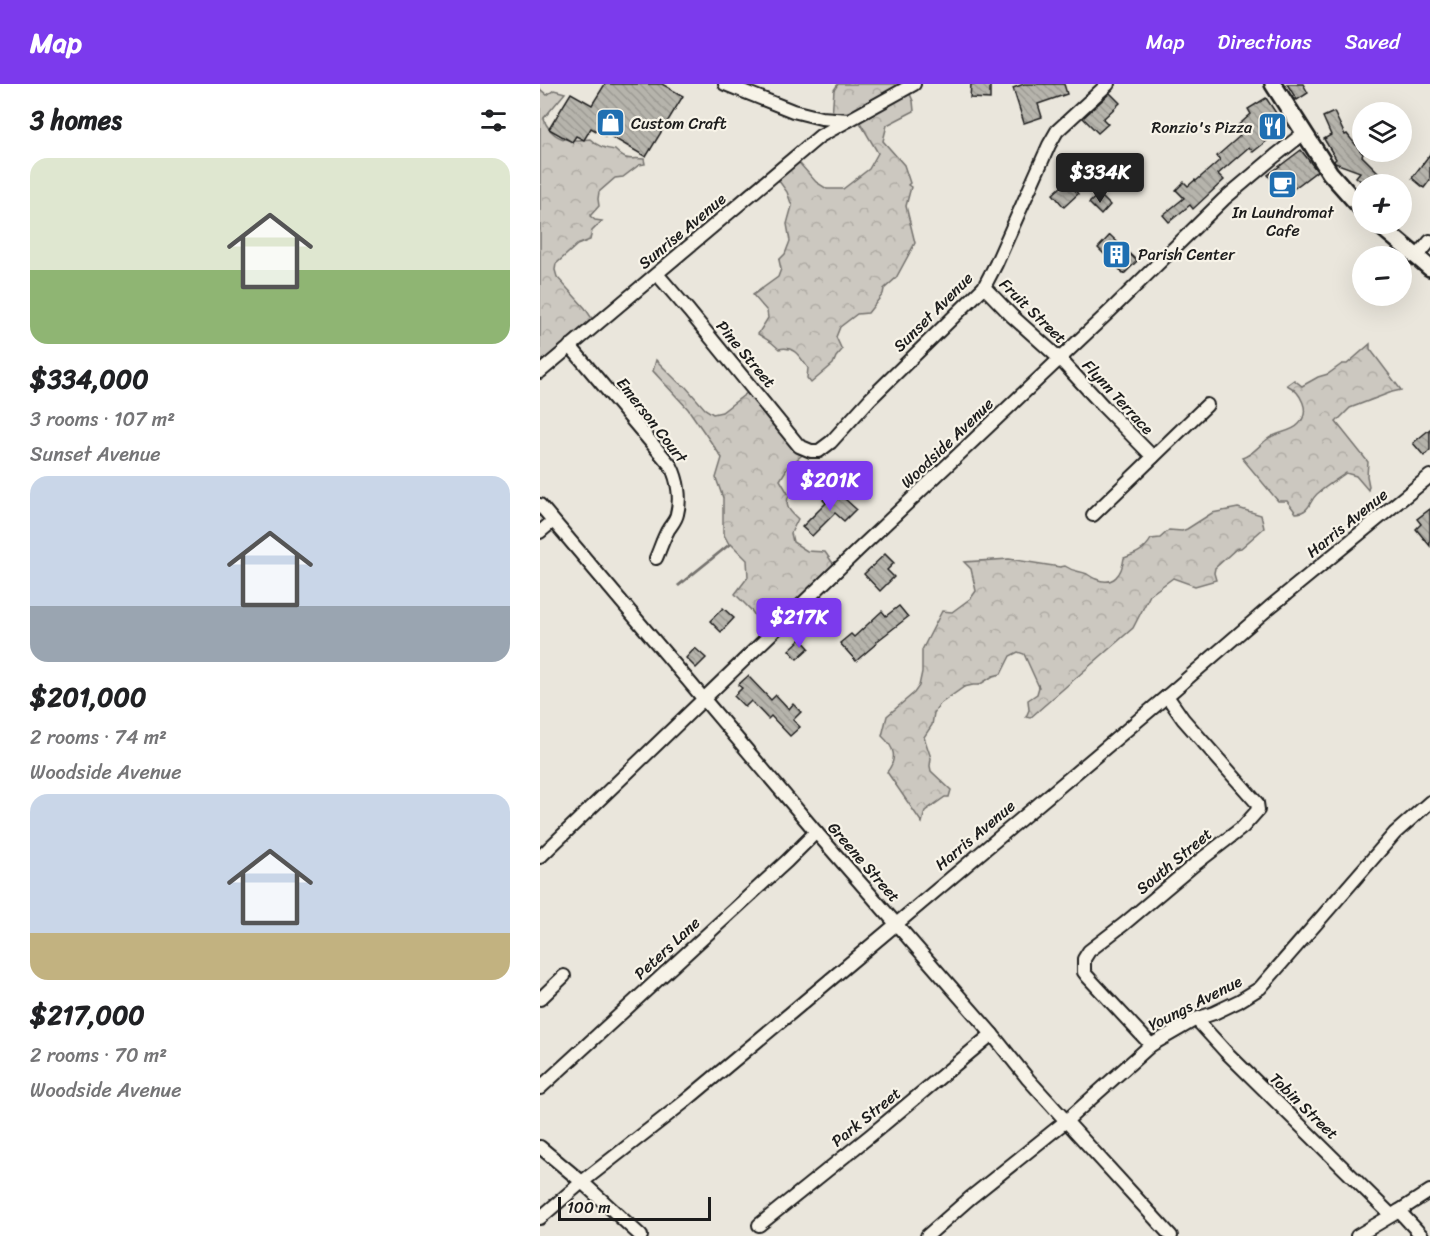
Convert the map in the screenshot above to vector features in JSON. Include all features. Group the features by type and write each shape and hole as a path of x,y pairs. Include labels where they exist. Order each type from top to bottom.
{"main road":[{"path":"1273,84 1330,173 1352,198"},
{"path":"1389,234 1430,268"}],"street":[{"path":"725,84 794,111 821,118 849,120"},
{"name":"Sunrise Avenue","path":"540,372 820,136 914,84"},
{"name":"Sunset Avenue","path":"811,451 819,451 831,442 870,399 984,287 1049,145 1058,131 1108,84"},
{"name":"Woodside Avenue","path":"540,857 1224,199 1304,133"},
{"path":"1417,257 1430,241"},
{"name":"Pine Street","path":"657,274 799,446 811,451"},
{"name":"Fruit Street","path":"984,287 1060,359"},
{"name":"Emerson Court","path":"570,346 671,466 676,476 679,493 677,513 656,558"},
{"name":"Flynn Terrace","path":"1060,359 1153,457"},
{"name":"Flynn Terrace","path":"1093,515 1207,405"},
{"name":"Harris Avenue","path":"540,1218 682,1103 1262,614 1430,476"},
{"name":"Greene Street","path":"540,505 816,832 1065,1121 1171,1236"},
{"path":"540,532 553,521"},
{"name":"South Street","path":"1151,1045 1084,972 1084,958 1089,951 1243,827 1258,810 1257,803 1183,719 1167,696"},
{"name":"Youngs Avenue","path":"927,1236 1065,1121 1151,1045 1196,1019 1239,1001 1260,988 1395,833 1430,802"},
{"name":"Peters Lane","path":"540,1088 816,832"},
{"path":"540,999 564,976"},
{"name":"Tobin Street","path":"1196,1019 1225,1051 1422,1236"},
{"name":"Park Street","path":"759,1225 992,1034"},
{"path":"540,1147 640,1236"},
{"path":"1357,1236 1430,1191"}],"green space":[{"path":"838,84 913,84 907,87 913,101 914,111 887,125 883,141 904,165 910,183 906,206 915,243 896,278 884,289 883,294 868,313 857,314 840,327 836,337 842,350 833,364 811,383 807,378 808,368 793,350 779,349 758,334 768,318 767,311 753,295 778,277 781,269 779,260 785,254 790,241 787,224 792,206 787,192 774,174 794,157 816,182 827,189 843,189 869,169 878,153 858,119 832,117 834,90"},
{"path":"540,89 547,95 554,90 565,93 544,118 546,125 555,135 569,140 590,139 595,144 615,150 626,158 644,159 645,164 639,165 623,177 615,178 599,192 599,206 590,216 602,221 592,231 590,240 577,245 556,264 557,277 585,308 595,323 540,371"},
{"path":"1370,344 1370,349 1401,390 1350,408 1336,422 1368,462 1368,490 1356,476 1346,473 1317,494 1304,511 1296,513 1287,501 1278,501 1242,458 1269,438 1296,427 1303,419 1303,402 1287,385 1294,380 1302,386 1328,374 1342,364 1347,364"},
{"path":"656,360 685,386 705,409 713,414 722,412 752,389 807,451 788,467 780,480 789,495 787,503 789,508 798,519 791,533 793,542 807,551 825,552 837,569 768,635 751,610 735,594 748,577 747,560 731,544 678,585 729,544 723,533 723,498 716,478 722,458 688,409 653,371"},
{"path":"1238,508 1261,515 1264,528 1215,568 1216,580 1195,586 1173,578 1150,595 1133,628 1030,718 1026,717 1029,710 1028,700 1037,694 1039,687 1024,654 1018,652 1010,656 1001,674 979,685 964,687 940,704 934,713 932,725 924,737 931,758 931,771 951,790 949,797 945,797 925,811 922,823 887,772 893,762 893,753 882,736 887,716 919,686 922,672 922,650 942,611 952,612 971,598 976,591 971,569 964,562 1009,559 1065,566 1096,579 1108,581 1119,573 1124,558 1140,551 1151,539 1160,538 1169,530 1187,529 1212,513"}],"building":[{"name":"Custom Craft","path":"605,84 662,84 683,96 646,157 607,134 605,136 591,128 584,140 576,136 572,142 549,129 571,93 592,105"},
{"path":"971,84 990,84 990,99 970,98"},
{"path":"1024,84 1064,84 1067,94 1038,104 1042,117 1024,123 1013,88"},
{"path":"1287,84 1303,84 1308,93 1297,100"},
{"path":"1110,93 1120,103 1103,119 1108,124 1098,133 1083,118"},
{"path":"1266,98 1284,125 1272,133 1273,136 1253,152 1249,147 1218,174 1224,180 1193,209 1190,205 1169,222 1163,215 1184,198 1176,190 1184,182 1188,186 1196,181 1220,160 1217,156 1240,136 1234,129 1251,114 1248,109"},
{"path":"1334,112 1345,135 1347,134 1352,140 1352,162 1368,162 1380,174 1358,174 1360,172 1335,163 1336,159 1324,139 1331,135 1323,117"},
{"path":"1301,150 1317,171 1284,196 1268,175"},
{"path":"1430,154 1430,180 1424,188 1412,178"},
{"path":"1071,178 1078,186 1075,190 1078,194 1064,207 1053,194"},
{"path":"1099,194 1110,205 1101,215 1089,203"},
{"name":"Parish Center","path":"1110,235 1137,261 1124,274 1098,248"},
{"path":"1430,429 1430,450 1424,456 1413,443"},
{"path":"834,489 856,509 844,521 835,513 812,536 802,527 826,503 823,500"},
{"path":"1430,509 1430,546 1416,529 1421,524 1417,519"},
{"path":"885,554 894,563 887,570 894,577 880,591 864,574"},
{"path":"899,606 908,617 856,661 840,643 851,634 854,637 882,611 886,616"},
{"path":"723,608 734,618 721,632 710,621"},
{"path":"801,639 809,648 797,659 789,650"},
{"path":"695,648 706,658 696,668 686,658"},
{"path":"748,676 771,700 776,695 789,709 793,704 801,712 793,720 800,727 790,736 771,716 768,719 751,701 745,707 734,696 742,688 738,685"}],"place":[{"name":"Custom Craft","path":"610,123"},
{"name":"Ronzio's Pizza","path":"1273,127"},
{"name":"In Laundromat Cafe","path":"1283,184"},
{"name":"Parish Center","path":"1117,254"}]}
